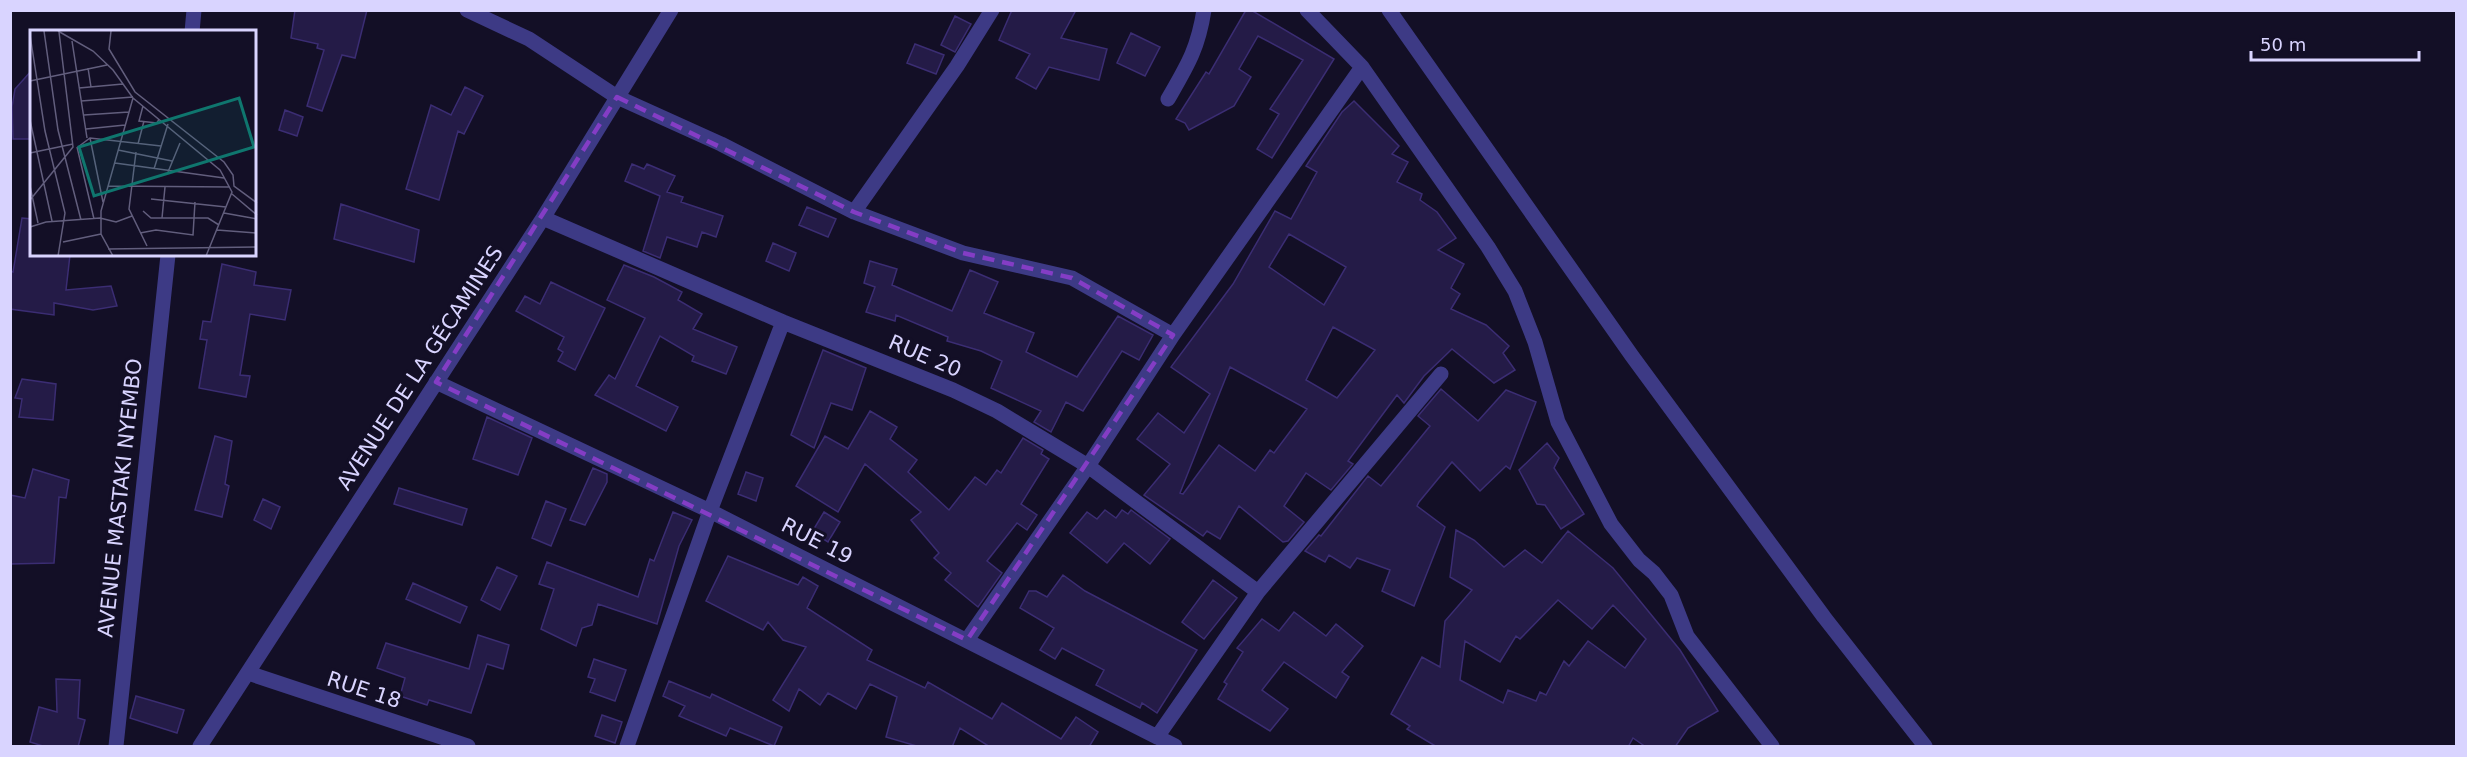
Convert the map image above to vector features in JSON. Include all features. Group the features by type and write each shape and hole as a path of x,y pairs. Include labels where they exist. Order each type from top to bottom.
{"street":[{"path":"192,30 194,10"},
{"path":"467,10 530,39 617,97 721,144 854,212 963,253 1072,278 1173,335"},
{"name":"AVENUE DE LA GÉCAMINES","path":"200,747 543,218 671,10"},
{"path":"854,212 957,66 992,10"},
{"path":"1168,99 1193,55 1199,39 1204,10"},
{"path":"1307,10 1362,67 1488,247 1515,291 1532,333 1558,422 1611,524 1638,560 1665,585 1684,623 1687,636 1772,747"},
{"path":"1389,10 1632,356 1924,747"},
{"path":"967,640 1088,466 1173,335 1362,67"},
{"name":"RUE 20","path":"543,218 783,322 953,390 997,411 1088,466 1258,592"},
{"name":"AVENUE MASTAKI NYEMBO","path":"116,747 168,256"},
{"path":"627,747 710,511 783,322"},
{"path":"1157,737 1258,592 1441,374"},
{"name":"RUE 19","path":"436,382 710,511 1175,747"},
{"name":"RUE 18","path":"248,673 468,747"}],"highlighted area":[{"path":"617,97 854,212 963,253 1072,278 1173,335 967,640 436,382"}],"building":[{"path":"295,10 367,10 355,58 342,55 322,111 307,106 324,50 317,48 318,44 291,38"},
{"path":"1012,10 1076,10 1061,38 1107,49 1099,80 1049,67 1036,89 1016,78 1030,54 999,40"},
{"path":"1246,10 1251,10 1334,59 1272,158 1257,149 1279,114 1270,109 1303,60 1258,36 1239,69 1251,77 1234,106 1189,130 1185,123 1176,119 1206,72 1209,74"},
{"path":"955,16 971,24 955,52 941,45"},
{"path":"1131,33 1160,47 1145,76 1117,63"},
{"path":"915,44 944,55 936,74 907,63"},
{"path":"30,72 30,139 13,139 12,107 15,89"},
{"path":"465,87 483,96 464,134 458,131 439,200 406,189 431,105 451,115"},
{"path":"1354,101 1399,146 1392,154 1408,162 1397,182 1422,194 1420,200 1437,212 1456,238 1438,250 1464,264 1451,288 1460,294 1451,309 1486,325 1509,346 1503,353 1515,370 1494,383 1452,349 1424,376 1404,403 1397,395 1348,461 1353,464 1331,490 1306,473 1284,506 1304,522 1288,541 1283,542 1239,506 1220,539 1207,531 1203,536 1144,495 1170,464 1137,439 1158,413 1184,433 1210,394 1171,367 1233,284 1275,211 1291,219 1317,172 1306,166 1342,112","holes":["1289,234 1346,267 1324,305 1269,267","1333,327 1375,350 1337,398 1306,380","1230,367 1307,409 1274,453 1270,450 1255,471 1219,445 1183,494 1180,493"]},
{"path":"285,110 303,117 297,136 279,130"},
{"path":"632,164 644,169 647,164 675,176 667,192 683,197 681,202 723,216 716,237 702,232 697,247 667,237 660,258 643,251 660,196 625,181"},
{"path":"341,204 419,230 414,262 334,239"},
{"path":"807,207 836,219 828,237 799,225"},
{"path":"22,218 30,219 30,256 70,256 66,290 111,286 117,306 93,310 54,303 54,315 10,309 10,271 13,272"},
{"path":"773,243 796,253 789,271 766,261"},
{"path":"870,261 897,269 892,285 952,311 970,270 998,282 984,313 1034,333 1026,352 1077,377 1118,316 1153,335 1139,360 1122,351 1083,411 1066,402 1051,432 1034,422 1041,411 991,388 1002,361 981,351 947,341 948,337 896,315 895,321 866,312 875,287 864,283"},
{"path":"222,264 256,272 254,285 291,290 285,320 250,314 240,375 250,376 246,397 199,388 207,340 200,339 203,321 211,322"},
{"path":"624,265 682,292 678,300 702,314 693,329 737,347 726,374 692,361 694,356 660,336 636,386 678,407 666,431 595,395 609,375 615,379 645,318 607,300"},
{"path":"551,282 605,308 575,370 558,361 563,352 558,349 564,337 516,311 525,296 540,304"},
{"path":"823,350 866,368 852,410 831,403 814,448 791,435"},
{"path":"22,379 56,384 53,420 19,417 22,399 15,398"},
{"path":"1441,389 1478,421 1506,390 1536,402 1510,469 1506,466 1480,491 1452,462 1419,502 1417,506 1445,527 1414,606 1382,591 1390,570 1357,558 1350,568 1329,555 1325,562 1305,551 1319,535 1321,536 1368,476 1381,486 1430,426 1418,416"},
{"path":"870,411 897,427 890,439 917,460 908,472 949,510 975,477 986,485 997,470 1001,473 1023,438 1043,450 1041,454 1049,459 1021,504 1037,515 1027,530 1017,523 987,561 1002,573 978,607 945,580 951,573 934,558 939,553 911,520 921,512 865,464 838,512 796,486 825,436 848,449"},
{"path":"487,417 532,438 518,475 473,459"},
{"path":"215,436 232,441 225,484 229,486 222,517 195,510"},
{"path":"1547,443 1559,458 1554,468 1584,514 1561,529 1545,505 1537,504 1519,470"},
{"path":"593,468 607,474 607,482 585,525 570,520"},
{"path":"33,469 69,480 66,498 59,497 54,563 10,564 10,495 25,498"},
{"path":"746,472 763,478 756,501 738,494"},
{"path":"399,488 467,509 462,525 394,504"},
{"path":"263,499 280,507 271,529 254,520"},
{"path":"546,501 566,509 551,546 532,538"},
{"path":"1105,510 1116,518 1122,510 1128,514 1131,510 1170,539 1150,564 1124,543 1107,563 1070,533 1087,512 1097,519"},
{"path":"673,512 692,520 679,546 657,624 598,604 592,625 582,628 576,646 541,629 554,589 539,584 547,562 638,597 650,559 654,561"},
{"path":"824,512 840,522 828,542 812,532"},
{"path":"1456,530 1474,540 1504,567 1525,550 1542,563 1568,531 1613,568 1680,650 1718,711 1688,728 1675,747 1646,747 1633,738 1628,747 1437,747 1407,729 1410,726 1391,714 1422,657 1440,667 1445,621 1472,590 1450,577","holes":["1558,600 1592,629 1613,605 1646,639 1625,668 1588,641 1569,666 1564,661 1546,695 1540,692 1536,701 1508,690 1503,703 1460,680 1465,641 1500,662 1516,636 1520,639"]},
{"path":"728,556 798,585 803,577 818,586 807,608 872,650 867,660 925,688 928,682 992,719 1002,703 1061,739 1076,717 1098,732 1089,747 990,747 960,728 952,747 920,747 886,737 897,697 870,684 856,709 828,693 820,705 799,689 789,711 773,700 806,647 783,640 768,622 763,630 706,601"},
{"path":"497,567 517,576 500,610 481,600"},
{"path":"1063,575 1085,591 1197,650 1157,713 1142,703 1140,708 1096,685 1104,670 1062,648 1055,659 1040,650 1054,628 1020,608 1029,591 1036,591 1047,597"},
{"path":"1213,580 1237,598 1204,639 1182,622"},
{"path":"413,583 467,607 460,623 406,599"},
{"path":"1294,612 1326,636 1336,624 1363,646 1342,672 1349,677 1336,698 1284,662 1262,690 1288,709 1270,731 1218,699 1227,684 1224,682 1243,652 1237,648 1262,619 1279,631"},
{"path":"478,635 509,645 503,669 487,664 471,713 429,700 427,705 400,696 405,678 377,668 386,643 469,669"},
{"path":"594,659 626,670 615,701 590,692 595,679 588,677"},
{"path":"56,679 80,680 78,718 85,720 78,747 46,747 30,742 39,707 57,712"},
{"path":"669,681 710,698 712,694 782,727 774,746 730,728 726,736 679,716 685,706 663,696"},
{"path":"136,696 184,710 177,733 130,718"},
{"path":"602,715 622,722 615,743 595,736"}]}
